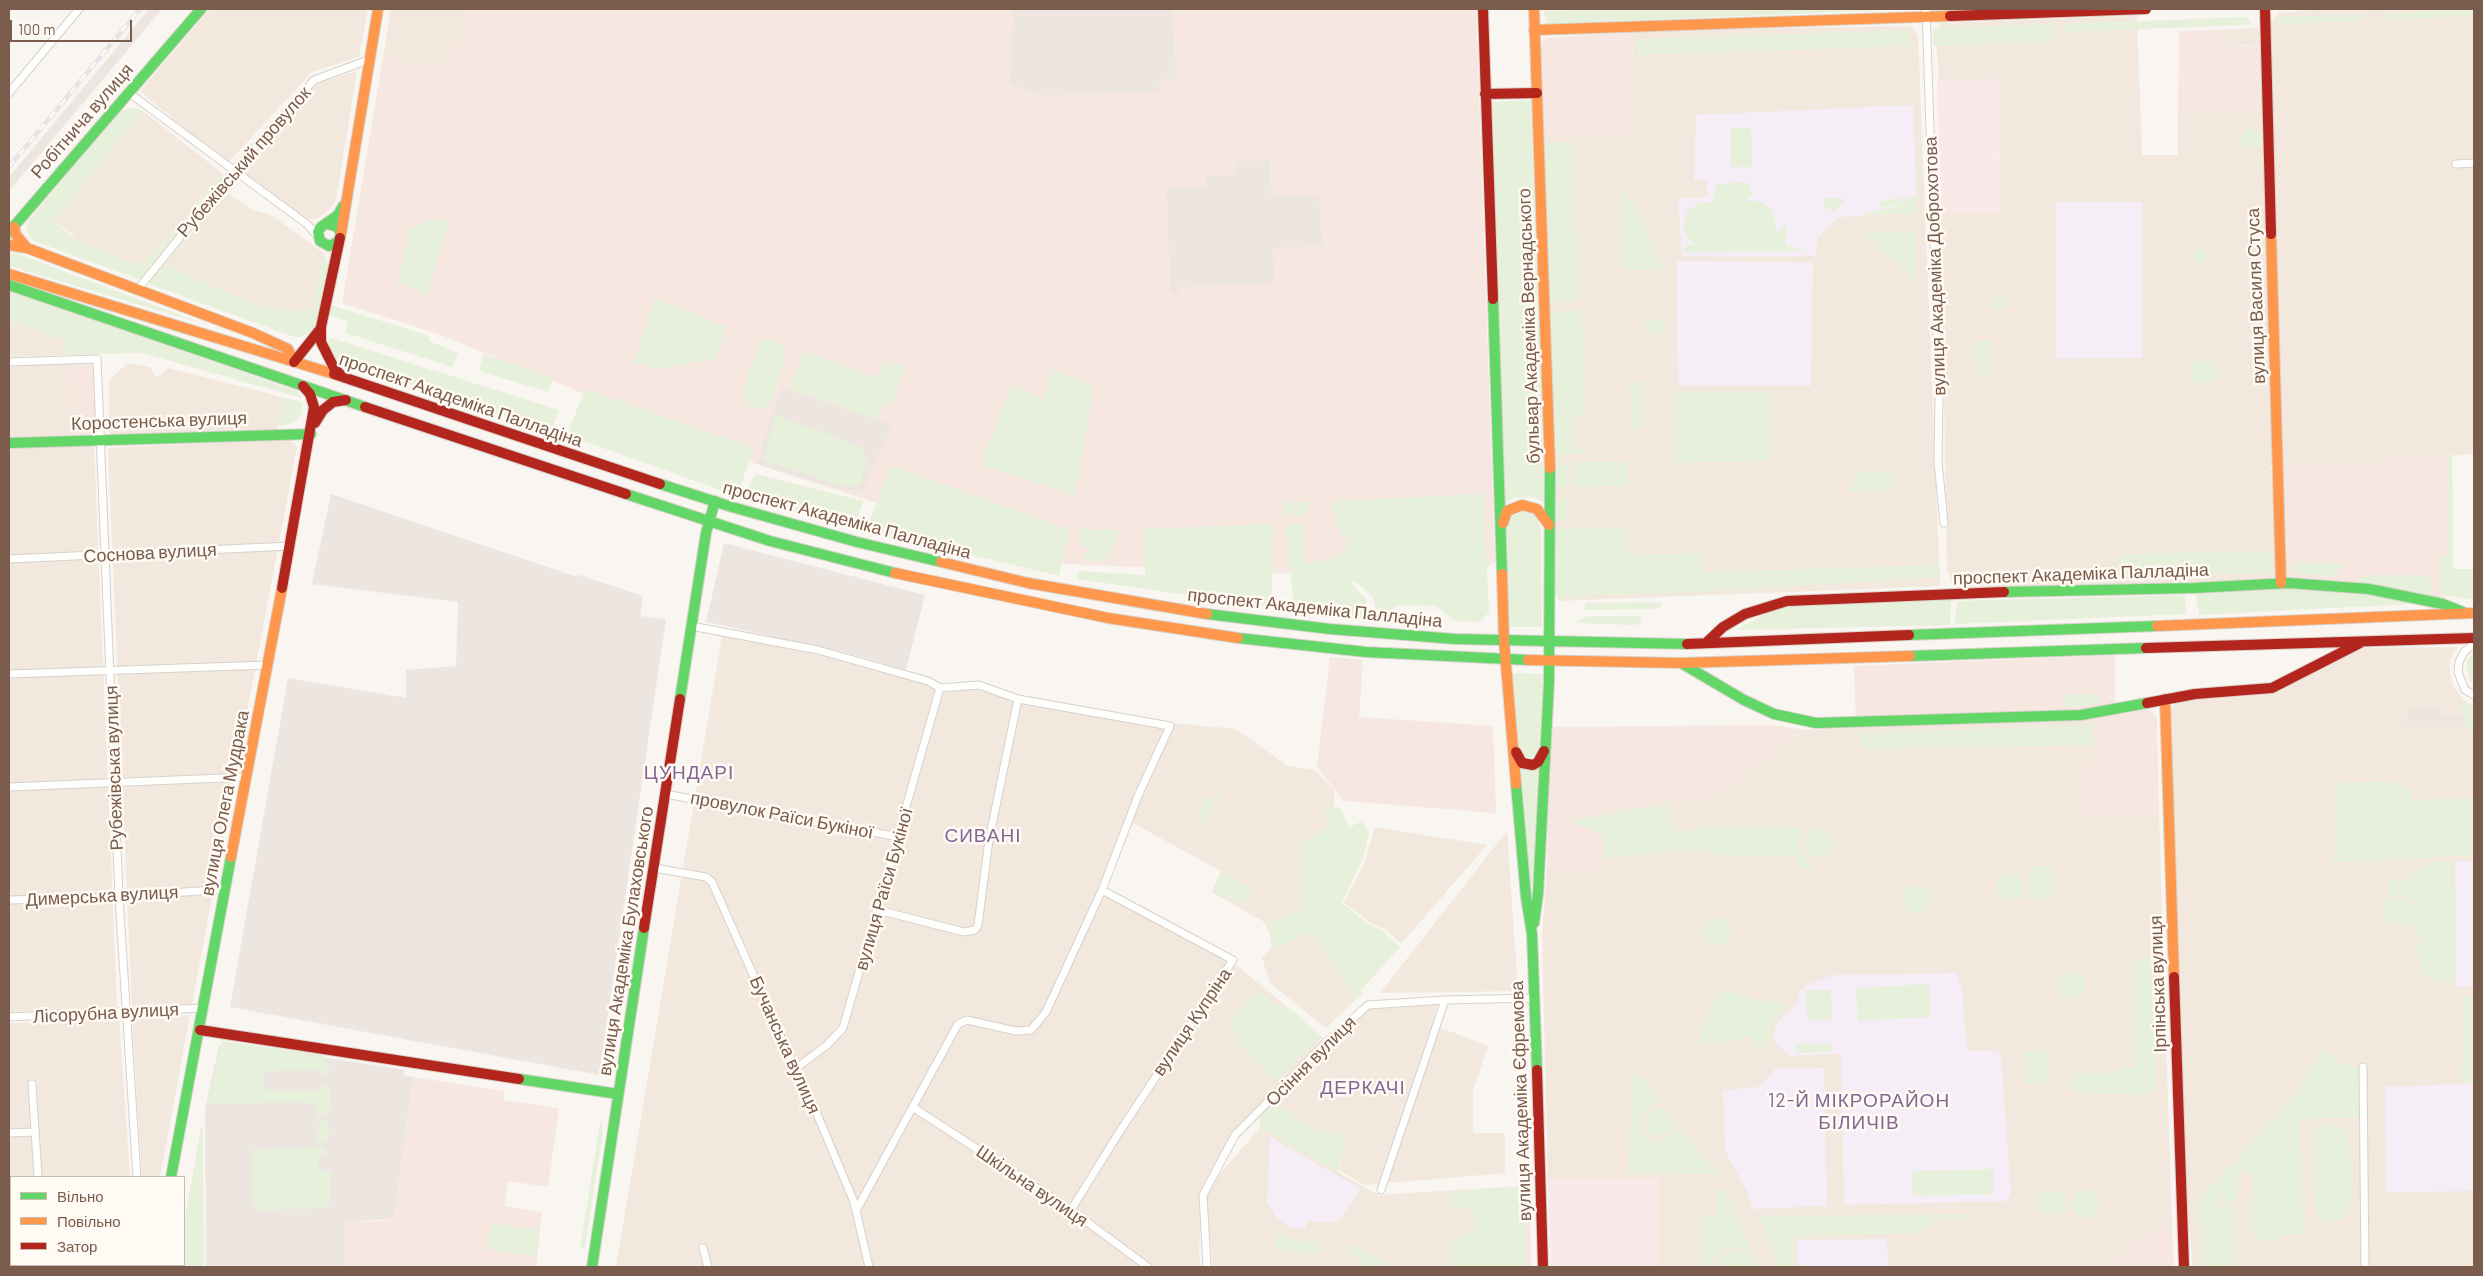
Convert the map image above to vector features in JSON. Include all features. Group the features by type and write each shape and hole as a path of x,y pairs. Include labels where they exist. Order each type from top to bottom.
{"main road":[{"name":"Робітнича вулиця","path":"11,230 201,9"},
{"path":"294,362 298,355 317,336 321,327 340,236 378,9"},
{"name":"бульвар Академіка Вернадського","path":"1483,9 1504,640"},
{"name":"бульвар Академіка Вернадського","path":"1534,9 1550,461 1550,642"},
{"path":"1534,30 1926,12 2146,9"},
{"name":"вулиця Василя Стуса","path":"2265,9 2281,583"},
{"path":"1485,94 1537,93"},
{"path":"335,263 322,241 321,228 338,216 346,201"},
{"path":"322,241 334,245 340,236 338,227 327,224"},
{"path":"11,230 27,248"},
{"path":"9,245 27,248 138,289 288,349 294,362"},
{"name":"проспект Академіка Палладіна","path":"9,274 30,287 303,386 540,467 770,540 861,566 1108,618 1236,638 1320,647 1505,660 1681,663 2474,638"},
{"name":"проспект Академіка Палладіна","path":"9,285 30,287 342,376 548,447 715,501 857,542 924,559 1113,599 1275,624 1408,636 1550,642 1706,643 2470,613"},
{"path":"321,327 323,348 334,368 342,376"},
{"name":"вулиця Олега Мудрака","path":"171,1176 311,434 314,407 310,394 303,386"},
{"name":"вулиця Олега Мудрака","path":"311,434 323,410 333,402 346,400"},
{"name":"Коростенська вулиця","path":"9,443 311,434"},
{"name":"вулиця Академіка Булаховського","path":"592,1267 691,626 709,520 715,501"},
{"path":"1501,534 1503,518 1507,511 1522,505 1537,509 1550,526"},
{"name":"проспект Академіка Палладіна","path":"1706,643 1723,627 1745,614 1787,601 2089,589 2194,588 2281,583 2369,589 2443,604 2470,613"},
{"name":"вулиця Академіка Єфремова","path":"1504,640 1526,897 1532,934 1543,1267"},
{"name":"проспект Академіка Палладіна","path":"1681,663 1744,700 1774,714 1816,723 2081,715 2165,699 2272,688 2365,640"},
{"name":"вулиця Академіка Єфремова","path":"1532,934 1538,894 1550,642"},
{"name":"Ірпінська вулиця","path":"2165,699 2184,1267"},
{"path":"1512,739 1518,760 1527,765 1538,762 1545,748"},
{"path":"200,1030 618,1094"}],"street":[{"path":"9,93 79,9"},
{"name":"вулиця Академіка Доброхотова","path":"1926,12 1939,395 1938,462 1944,522"},
{"name":"Рубежівський провулок","path":"138,289 233,172 314,80 368,60"},
{"path":"128,92 233,172 308,225 322,241"},
{"path":"2456,164 2474,163"},
{"path":"308,225 327,224"},
{"name":"Рубежівська вулиця","path":"9,362 97,359 119,897 137,1176"},
{"name":"Соснова вулиця","path":"9,559 291,546"},
{"path":"691,626 818,650 928,681 940,688 979,685 1018,698 1170,726 1138,796 1102,890 1046,1012 1031,1030 1016,1030 975,1021 962,1021 958,1024 914,1108 857,1209"},
{"path":"2474,644 2464,652 2459,662 2458,672 2466,690 2474,695"},
{"path":"9,674 268,666"},
{"name":"вулиця Раїси Букіної","path":"795,1069 827,1045 843,1028 940,688"},
{"path":"878,910 964,932 975,930 978,925 989,840 1018,698"},
{"path":"9,787 246,777"},
{"name":"провулок Раїси Букіної","path":"665,794 899,837"},
{"name":"Бучанська вулиця","path":"654,868 706,877 712,882 795,1069 812,1102 857,1209 869,1267"},
{"name":"Димерська вулиця","path":"9,900 119,897 225,888"},
{"name":"вулиця Купріна","path":"1071,1210 1120,1131 1233,960 1102,890"},
{"name":"Осіння вулиця","path":"1207,1267 1203,1194 1235,1135 1328,1041 1368,1004 1535,998"},
{"path":"1381,1190 1445,1000"},
{"name":"Лісорубна вулиця","path":"9,1017 204,1008"},
{"path":"2363,1067 2365,1267"},
{"path":"32,1084 38,1176"},
{"name":"Шкільна вулиця","path":"914,1108 1071,1210 1148,1267"},
{"path":"9,1133 34,1132"},
{"path":"703,1248 708,1267"}],"shaded area":[{"path":"149,9 162,9 10,190 9,177"},
{"path":"210,9 368,9 359,57 312,72 227,164 140,91"},
{"path":"391,9 469,9 450,69 383,58"},
{"path":"469,9 1476,9 1495,563 1467,577 1272,573 1066,564 759,465 438,334 342,303 383,58 450,69"},
{"path":"1014,9 1172,9 1176,79 1159,80 1160,93 1042,95 1010,83"},
{"path":"2320,9 2474,9 2474,454 2390,459 2390,463 2281,470 2270,24 2279,13"},
{"path":"2137,16 2142,155 2178,155 2178,114 2264,111 2274,462 2269,467 2273,471 2276,579 2188,584 1954,587 1947,569 1941,213 2000,211 1999,79 1937,81 1939,76 1936,39 1940,23"},
{"path":"1911,26 1918,36 1940,586 1558,601 1540,136 1634,132 1632,31"},
{"path":"2259,29 2260,46 2216,44 2216,30"},
{"path":"2216,30 2216,44 2263,47 2264,111 2178,114 2179,31"},
{"path":"1632,31 1634,132 1540,136 1540,46 1542,41 1548,38"},
{"path":"357,71 336,200 327,212 318,218 302,221 237,172 318,83"},
{"path":"1999,79 2000,212 1941,213 1937,81"},
{"path":"1913,105 1917,213 1839,217 1818,237 1815,256 1682,256 1678,198 1707,197 1707,179 1694,180 1696,115"},
{"path":"143,111 223,174 142,266 76,240 71,233 54,221"},
{"path":"1270,160 1271,196 1319,195 1322,246 1273,248 1274,284 1179,287 1179,293 1171,293 1166,188 1206,186 1206,176 1237,175 1237,161"},
{"path":"226,192 253,210 271,215 324,253 313,308 294,312 263,306 216,289 166,264"},
{"path":"2056,202 2142,202 2142,358 2056,359"},
{"path":"1677,261 1813,262 1811,386 1678,385"},
{"path":"9,322 21,323 65,340 65,355 9,357"},
{"path":"95,361 96,434 75,435 72,362"},
{"path":"72,362 75,435 9,437 9,365"},
{"path":"128,363 150,367 156,378 168,368 282,397 277,430 109,437 109,380"},
{"path":"781,387 892,425 862,492 821,484 759,465 763,445"},
{"path":"288,439 297,447 192,1004 132,1008 108,448"},
{"path":"94,445 117,1008 9,1012 9,448"},
{"path":"2452,455 2453,562 2444,602 2284,578 2281,470 2389,463 2392,458"},
{"path":"331,494 574,576 579,575 643,596 640,616 666,619 599,1075 230,1007 288,678 406,698 406,670 456,666 458,602 312,584"},
{"path":"724,543 925,595 906,670 844,652 706,622"},
{"path":"722,636 810,653 923,683 950,693 971,687 1019,702 1166,729 1099,889 1239,967 1332,1045 1371,1007 1436,1005 1434,1025 1488,1046 1473,1090 1473,1133 1505,1133 1505,1173 1365,1185 1340,1171 1344,1135 1315,1131 1277,1104 1233,1135 1201,1195 1199,1253 1201,1267 616,1267"},
{"path":"2458,647 2451,657 2449,666 2453,686 2466,702 2474,705 2474,1267 2193,1267 2185,1190 2168,715 2173,706 2181,700 2258,696 2275,691 2362,648"},
{"path":"2115,655 2115,706 2089,712 1856,721 1854,666"},
{"path":"1330,657 1363,660 1359,717 1493,726 1496,813 1344,801 1317,767"},
{"path":"2148,709 2157,717 2159,816 2081,815 2079,788 2097,748 2093,719"},
{"path":"2441,709 2442,716 2463,716 2463,726 2406,727 2408,710"},
{"path":"2093,719 2097,748 2080,788 2081,814 2159,816 2172,1228 2157,1229 2107,1267 1659,1267 1659,1179 1548,1180 1542,937 1547,869 1599,869 1601,814 1688,795 1805,730"},
{"path":"1172,723 1236,729 1288,766 1315,770 1335,791 1332,825 1314,910 1362,994 1326,1028 1270,983 1262,958 1272,947 1269,932 1264,922 1212,892 1221,871 1131,822"},
{"path":"1774,725 1805,730 1705,802 1688,795 1601,814 1599,869 1547,869 1553,727"},
{"path":"1375,827 1487,845 1401,944 1385,929 1371,923 1344,903 1365,861"},
{"path":"1507,831 1518,991 1380,993"},
{"path":"2474,861 2474,986 2456,987 2455,862"},
{"path":"1957,973 1962,990 1967,1051 1998,1051 2001,1058 2011,1192 2007,1201 1844,1205 1841,1053 1789,1056 1777,1045 1773,1035 1778,1021 1797,1003 1799,991 1806,985 1834,975"},
{"path":"2474,995 2474,1191 2386,1192 2385,1087 2462,1084 2463,996"},
{"path":"190,1015 160,1176 142,1176 132,1019"},
{"path":"119,1019 130,1176 10,1176 10,1266 136,1267 9,1267 9,1023"},
{"path":"219,1046 322,1057 405,1070 404,1075 413,1077 394,1219 344,1222 346,1267 206,1267 205,1109"},
{"path":"1824,1068 1827,1206 1753,1209 1747,1191 1725,1151 1723,1090 1759,1087 1775,1069"},
{"path":"413,1077 504,1091 503,1100 559,1108 548,1187 508,1181 505,1206 542,1212 536,1267 346,1267 344,1222 394,1219"},
{"path":"1260,1128 1378,1195 1524,1186 1530,1196 1531,1267 1213,1267 1205,1191"},
{"path":"1270,1137 1361,1189 1338,1222 1307,1221 1305,1229 1291,1228 1275,1216 1267,1202"},
{"path":"1659,1179 1659,1267 1551,1267 1548,1180"},
{"path":"2172,1228 2174,1267 2107,1267 2157,1229"},
{"path":"1887,1239 1888,1267 1798,1267 1797,1240"}],"green space":[{"path":"1607,9 1914,9 1547,24 1544,11"},
{"path":"2474,9 2474,16 2381,20 2382,14"},
{"path":"2364,14 2363,21 2274,24 2279,17"},
{"path":"2247,17 2251,25 2064,32 2064,24"},
{"path":"2053,24 2054,42 1933,46 1933,28"},
{"path":"1910,30 1911,46 1637,55 1636,39"},
{"path":"1531,100 1545,503 1534,497 1512,498 1502,508 1489,102"},
{"path":"133,108 143,111 54,221 76,240 142,266 223,174 225,178 141,280 34,241 28,233 27,226 29,220 119,111"},
{"path":"2249,124 2249,130 2264,130 2265,144 2262,147 2235,148"},
{"path":"1731,128 1751,128 1752,167 1731,167"},
{"path":"1573,142 1579,300 1547,301 1542,143"},
{"path":"1747,182 1753,195 1744,201 1760,201 1773,211 1776,227 1773,236 1786,223 1786,245 1809,251 1684,252 1686,245 1696,245 1684,232 1683,225 1687,212 1698,203 1712,202 1717,184"},
{"path":"1622,187 1636,207 1663,269 1626,270 1622,254"},
{"path":"1904,197 1896,205 1881,209 1879,202"},
{"path":"1908,197 1916,197 1917,213 1865,215 1895,207"},
{"path":"1827,198 1841,198 1845,200 1834,212 1822,204"},
{"path":"450,218 427,294 395,282 399,277 410,229 429,221"},
{"path":"1916,231 1917,283 1862,232"},
{"path":"184,236 188,238 167,264 220,290 263,306 294,312 313,308 324,253 328,267 319,321 313,330 301,337 289,335 149,284 148,280"},
{"path":"2201,248 2207,250 2209,256 2207,262 2201,264 2195,262 2193,256 2195,250"},
{"path":"9,253 15,253 207,325 9,266"},
{"path":"9,291 297,391 302,398 142,353 65,355 65,340 21,323 9,322"},
{"path":"1999,294 2005,296 2007,302 2005,308 1999,310 1993,308 1991,302 1993,296"},
{"path":"655,298 727,327 715,359 657,369 634,363"},
{"path":"330,305 430,336 429,341 458,353 452,367 346,333 348,321 329,315"},
{"path":"1582,310 1584,416 1574,417 1574,446 1592,454 1551,454 1546,312"},
{"path":"1646,320 1663,320 1663,333 1646,334"},
{"path":"331,338 559,410 551,432 338,359 331,354 326,343"},
{"path":"771,339 780,343 786,353 772,399 767,406 759,409 748,407 742,393 757,349 762,341"},
{"path":"1991,340 1992,374 1976,375 1975,342"},
{"path":"803,352 877,378 884,362 905,367 892,405 883,402 877,419 790,389"},
{"path":"484,354 554,378 548,392 479,371"},
{"path":"2216,360 2217,382 2191,383 2190,362"},
{"path":"1054,370 1094,386 1075,495 981,465 1011,385 1042,399"},
{"path":"1630,382 1643,382 1643,429 1631,429"},
{"path":"585,389 754,448 737,496 567,435"},
{"path":"1674,392 1770,392 1769,461 1674,463"},
{"path":"282,397 299,401 303,405 301,415 295,422 283,426 278,425"},
{"path":"776,415 861,447 866,460 861,482 856,486 840,485 762,460"},
{"path":"2447,455 2452,455 2453,569 2474,569 2474,600 2443,595 2442,592 2440,555 2447,555"},
{"path":"1574,462 1628,462 1628,486 1574,487"},
{"path":"1571,463 1570,486 1552,487 1552,464"},
{"path":"892,466 1070,530 1059,576 866,529"},
{"path":"1894,471 1893,491 1848,492 1858,475 1862,472"},
{"path":"756,474 863,501 854,528 744,495"},
{"path":"1483,494 1489,612 1480,622 1455,621 1436,606 1398,605 1387,615 1378,614 1372,596 1355,581 1350,582 1367,600 1364,618 1295,613 1285,525 1303,524 1306,563 1335,559 1352,541 1341,533 1332,507 1332,501"},
{"path":"1553,499 1569,499 1569,520 1554,521"},
{"path":"1312,501 1305,515 1283,515 1283,503"},
{"path":"1523,512 1536,515 1541,529 1542,627 1508,627 1505,530 1512,516"},
{"path":"1274,524 1271,607 1077,579 1078,571 1145,575 1145,529"},
{"path":"1086,526 1093,530 1118,530 1110,556 1103,561 1084,560 1082,557 1092,549 1079,544 1080,527"},
{"path":"1627,528 1627,555 1702,553 1702,572 1940,565 1940,577 1711,591 1555,597 1554,529"},
{"path":"2271,551 2272,573 2120,577 2118,554"},
{"path":"2291,563 2346,563 2334,576 2292,573"},
{"path":"2367,575 2427,575 2431,579 2432,596 2358,584 2361,578"},
{"path":"2295,588 2366,591 2431,603 2199,615 2196,594"},
{"path":"2185,595 2186,614 1955,624 1957,601"},
{"path":"1951,600 1950,625 1736,630 1772,610 1788,605"},
{"path":"1662,602 1659,609 1584,610 1586,603"},
{"path":"1586,616 1641,616 1641,621 1636,625 1576,623"},
{"path":"2474,651 2474,685 2470,680 2466,667 2467,661"},
{"path":"1512,673 1544,674 1540,745 1537,754 1532,757 1525,757 1518,746"},
{"path":"2096,693 2100,697 2097,705 2064,707 2066,695"},
{"path":"2464,702 2474,706 2474,731 2470,732 2465,723 2461,707"},
{"path":"2092,725 2095,745 1860,749 1860,733"},
{"path":"1539,766 1534,878 1531,884 1521,767 1527,770 1535,770"},
{"path":"1229,772 1231,774 1204,825 1200,824 1197,816 1207,796 1215,800"},
{"path":"2394,781 2395,787 2411,786 2412,800 2474,798 2474,855 2331,863 2336,854 2337,783"},
{"path":"1668,804 1674,833 1707,827 1799,827 1800,848 1814,868 1801,868 1794,856 1718,855 1694,850 1603,858 1604,835 1573,823 1573,820"},
{"path":"1322,807 1339,807 1350,827 1362,821 1369,833 1363,858 1342,903 1368,924 1383,931 1400,947 1354,998 1312,932 1276,949 1268,923 1301,909 1303,905 1302,844 1332,824"},
{"path":"1819,829 1829,833 1833,843 1829,853 1819,857 1809,853 1805,843 1809,833"},
{"path":"2453,860 2455,982 2445,982 2421,975 2420,959 2415,952 2423,937 2415,936 2415,927 2411,926 2412,899 2406,899 2406,874 2415,873 2435,861"},
{"path":"2030,866 2053,867 2053,899 2029,899"},
{"path":"1222,873 1253,888 1245,905 1214,891"},
{"path":"2010,873 2020,877 2024,887 2020,897 2010,901 2000,897 1996,887 2000,877"},
{"path":"2389,880 2404,880 2405,896 2389,896"},
{"path":"1917,885 1927,889 1931,899 1927,909 1917,913 1907,909 1903,899 1907,889"},
{"path":"2411,899 2410,924 2383,924 2384,900"},
{"path":"1716,917 1726,921 1730,931 1726,941 1716,945 1706,941 1702,931 1706,921"},
{"path":"2152,958 2157,1086 2155,1090 2146,1095 2078,1093 2069,1084 2075,1073 2117,1073 2118,1068 2135,1067 2133,959"},
{"path":"2071,971 2081,975 2085,985 2081,995 2071,999 2061,995 2057,985 2061,975"},
{"path":"1929,984 1931,1017 1858,1021 1856,988"},
{"path":"1724,989 1755,1000 1789,1003 1773,1021 1767,1048 1759,1048 1749,1036 1723,1044 1700,1042 1701,1029 1716,999"},
{"path":"1260,990 1274,1003 1292,1010 1320,1036 1276,1081 1235,1040 1240,1036 1228,1023"},
{"path":"1806,990 1831,990 1832,1020 1807,1020"},
{"path":"2474,995 2474,1083 2462,1084 2463,996"},
{"path":"222,1041 324,1055 329,1065 327,1074 322,1076 321,1070 264,1071 264,1090 321,1090 322,1084 327,1085 330,1092 330,1109 325,1115 317,1116 317,1106 299,1102 207,1104"},
{"path":"1831,1043 1831,1052 1797,1053 1797,1044"},
{"path":"2325,1047 2333,1059 2350,1067 2362,1068 2363,1117 2300,1119 2303,1234 2289,1234 2275,1241 2259,1239 2251,1230 2249,1220 2251,1220 2250,1199 2253,1199 2253,1173 2247,1173 2240,1163 2232,1163 2293,1097"},
{"path":"2024,1051 2048,1051 2047,1084 2024,1083"},
{"path":"1633,1073 1640,1074 1660,1104 1651,1106 1640,1114 1641,1128 1650,1140 1663,1141 1678,1127 1721,1177 1705,1174 1628,1172"},
{"path":"1277,1104 1315,1131 1345,1135 1339,1173 1260,1128 1259,1116"},
{"path":"1659,1108 1669,1112 1673,1122 1669,1132 1659,1136 1649,1132 1645,1122 1649,1112"},
{"path":"601,1117 603,1131 585,1247 580,1249"},
{"path":"319,1119 328,1122 329,1137 325,1142 316,1143 316,1132 320,1132"},
{"path":"2330,1123 2344,1129 2350,1145 2351,1201 2347,1213 2341,1219 2325,1222 2316,1213 2313,1137 2317,1129"},
{"path":"201,1128 203,1128 204,1267 176,1267 185,1266 185,1218"},
{"path":"322,1147 329,1154 318,1155 318,1171 331,1171 329,1204 323,1208 258,1210 256,1208 252,1201 251,1158 255,1150"},
{"path":"2230,1164 2239,1164 2245,1173 2238,1174 2237,1203 2224,1204 2225,1199 2221,1185 2216,1180"},
{"path":"1993,1169 1993,1194 1913,1196 1912,1171"},
{"path":"2215,1181 2220,1185 2222,1204 2198,1205 2198,1200"},
{"path":"1524,1187 1525,1267 1448,1267 1448,1243 1477,1226 1468,1205 1450,1211 1449,1193"},
{"path":"1716,1189 1727,1190 1757,1267 1720,1267 1720,1258 1728,1250 1739,1250 1746,1256 1741,1249 1722,1248 1712,1267 1703,1267 1703,1216 1716,1216"},
{"path":"2085,1190 2095,1194 2099,1204 2095,1214 2085,1218 2075,1214 2071,1204 2075,1194"},
{"path":"2066,1192 2066,1213 2038,1214 2037,1193"},
{"path":"2220,1205 2220,1208 2235,1205 2234,1267 2203,1267 2198,1206"},
{"path":"1979,1214 1961,1220 1933,1219 1928,1227 1919,1233 1795,1236 1795,1267 1778,1267 1760,1216"},
{"path":"491,1223 540,1230 536,1256 488,1249"},
{"path":"1276,1234 1286,1235 1289,1240 1301,1242 1320,1240 1319,1254 1275,1251"},
{"path":"1347,1243 1383,1261 1383,1267 1363,1267 1362,1260 1349,1252"}],"railway":[{"path":"9,167 140,9"}],"traffic: fast":[{"path":"9,232 201,9"},
{"path":"328,224 338,227 341,234 338,242 329,246 320,241 318,232 321,227 338,215 343,206"},
{"path":"9,285 365,407"},
{"path":"1493,299 1502,574"},
{"path":"9,443 311,434"},
{"path":"1534,923 1538,894 1549,682 1550,468"},
{"path":"660,484 732,507 857,542 941,562"},
{"path":"626,494 770,541 895,573"},
{"path":"680,699 706,533 715,501"},
{"path":"2004,592 2194,588 2289,583 2369,589 2443,604 2463,612"},
{"path":"1207,614 1330,629 1455,639 1687,644"},
{"path":"1909,635 2157,626"},
{"path":"1238,638 1366,652 1528,660"},
{"path":"1910,656 2146,648"},
{"path":"1681,663 1744,700 1774,714 1816,723 2081,715 2147,703"},
{"path":"1516,784 1526,897 1532,934 1537,1070"},
{"path":"171,1176 231,857"},
{"path":"592,1267 644,928"},
{"path":"519,1079 618,1094"}],"traffic: slow":[{"path":"341,234 378,9"},
{"path":"1534,9 1550,468"},
{"path":"1534,30 1950,16"},
{"path":"14,227 16,235 27,248"},
{"path":"2271,234 2281,583"},
{"path":"9,245 27,248 253,333 288,349 294,362"},
{"path":"9,274 334,374"},
{"path":"1503,523 1507,511 1522,505 1537,509 1549,525"},
{"path":"941,562 1028,583 1207,614"},
{"path":"895,573 1108,618 1238,638"},
{"path":"1502,574 1504,641 1516,784"},
{"path":"231,857 282,588"},
{"path":"2157,626 2474,613"},
{"path":"1528,660 1681,663 1910,656"},
{"path":"2165,699 2174,977"}],"traffic: jam":[{"path":"1483,9 1493,299"},
{"path":"1950,16 2146,9"},
{"path":"2265,9 2271,234"},
{"path":"1485,94 1537,93"},
{"path":"340,238 321,327 321,342 334,368 341,375"},
{"path":"294,362 321,328"},
{"path":"334,374 660,484"},
{"path":"282,588 314,407 310,394 303,386"},
{"path":"315,423 323,410 333,402 346,400"},
{"path":"365,407 626,494"},
{"path":"1706,643 1723,627 1745,614 1787,601 2004,592"},
{"path":"1687,644 1909,635"},
{"path":"2146,648 2474,638"},
{"path":"2147,703 2195,694 2272,688 2360,643"},
{"path":"644,928 680,699"},
{"path":"1516,752 1522,763 1533,765 1538,762 1544,751"},
{"path":"2174,977 2184,1267"},
{"path":"200,1030 519,1079"},
{"path":"1537,1070 1543,1267"}],"district":[{"name":"ЦУНДАРІ","path":"689,773"},
{"name":"СИВАНІ","path":"983,836"},
{"name":"ДЕРКАЧІ","path":"1363,1088"},
{"name":"12-Й МІКРОРАЙОН БІЛИЧІВ","path":"1859,1112"}]}
